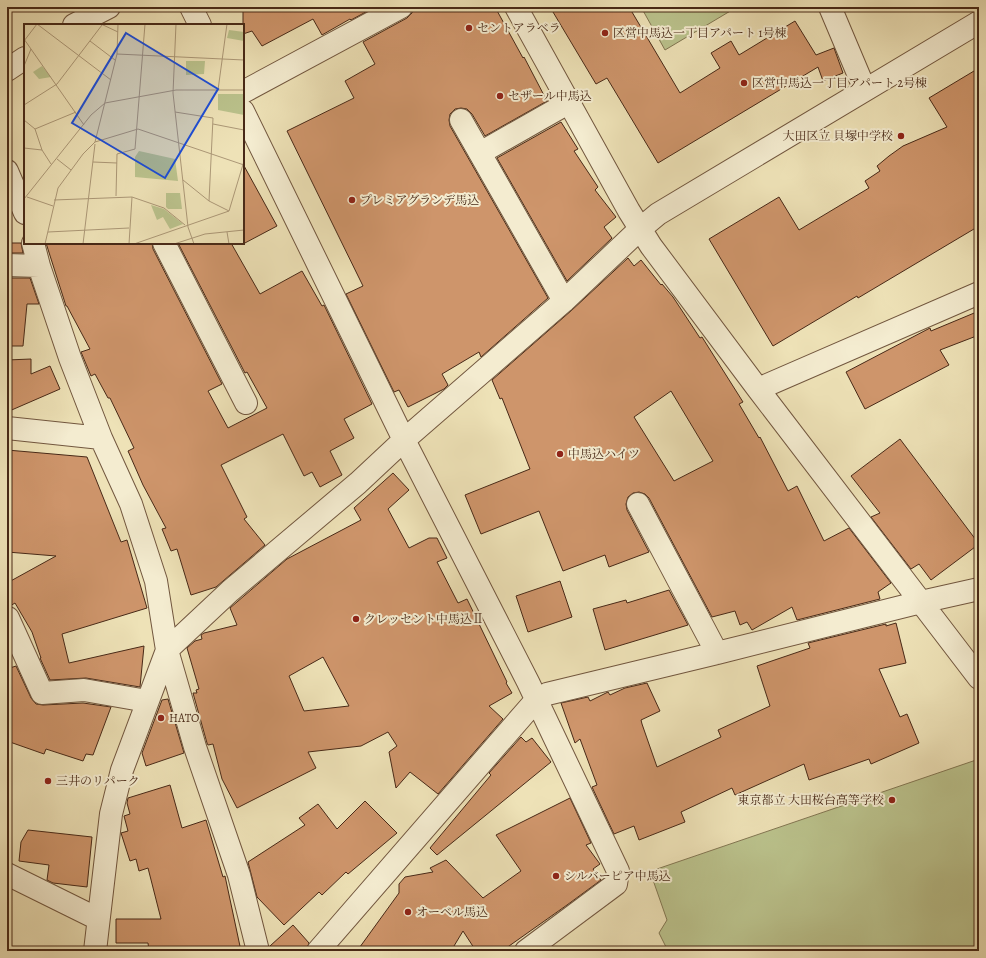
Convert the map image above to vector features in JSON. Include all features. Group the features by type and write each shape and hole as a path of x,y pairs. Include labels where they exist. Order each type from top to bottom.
{"street":[{"path":"76,24 109,7"},
{"path":"191,7 200,24"},
{"path":"244,91 401,7"},
{"path":"516,7 568,104 651,246 758,389 979,678"},
{"path":"830,7 865,90"},
{"path":"95,951 111,814 122,770 166,650 230,591 358,483 404,440 564,301 640,229 658,214 979,22"},
{"path":"7,70 24,59"},
{"path":"480,153 568,104"},
{"path":"244,114 404,440 537,699 618,871 616,884 526,951"},
{"path":"462,120 564,301"},
{"path":"7,171 24,210"},
{"path":"33,244 39,266 70,358 101,438 130,504 156,581 166,650 195,747 239,875 258,951"},
{"path":"165,244 246,403"},
{"path":"7,265 39,266"},
{"path":"758,389 979,293"},
{"path":"7,428 101,438"},
{"path":"638,504 717,653"},
{"path":"318,951 537,699 547,694 921,602 979,590"},
{"path":"8,618 42,693 84,690 147,701"},
{"path":"7,874 98,919"}],"green space":[{"path":"641,7 737,7 665,50"},
{"name":"東京都立 大田桜台高等学校","path":"979,759 979,951 668,951 659,933 667,920 653,880 657,869"}],"building":[{"path":"243,7 375,7 322,35 313,19 262,46 252,31 244,34"},
{"path":"413,7 495,7 547,101 485,136 472,114 467,109 455,109 450,114 449,120 450,126 548,298 481,357 479,352 442,374 448,385 444,389 408,407 399,390 394,392 346,294 363,286 287,131 354,98 345,81 375,64 363,42 407,18 412,13"},
{"path":"550,7 629,7 680,93 720,68 711,53 731,41 739,55 795,21 816,55 834,48 843,73 823,81 818,67 658,163 607,78 596,84"},
{"path":"979,68 979,226 858,298 857,296 773,346 709,239 779,197 799,230 869,188 865,181 880,171 877,166 889,156 903,146 947,127 929,98"},
{"path":"561,122 578,149 574,151 598,187 595,190 616,217 604,227 612,238 567,281 497,158"},
{"path":"244,166 277,226 244,243"},
{"path":"7,243 21,243 23,253 7,253"},
{"path":"46,244 152,244 153,249 222,384 208,391 228,428 267,408 247,372 245,373 179,244 232,244 260,294 302,271 322,306 324,305 372,404 344,419 354,438 330,451 342,475 320,487 312,472 304,476 283,434 221,465 247,517 244,519 265,545 216,587 191,595 177,549 171,551 162,529 166,528 143,485 128,451 134,448 110,398 108,398 95,374 91,376 81,352 90,349 66,306"},
{"path":"628,258 634,266 641,260 661,285 662,284 673,297 700,338 702,337 743,402 739,404 759,438 760,437 788,491 797,486 824,541 849,528 891,583 878,592 880,599 797,620 792,607 752,630 747,622 740,625 735,611 712,617 649,498 645,494 639,492 633,493 628,497 626,504 627,510 649,552 609,567 605,555 563,571 539,511 481,534 465,495 530,469 502,398 500,399 492,380 572,310","holes":["671,391 713,461 674,481 634,417"]},
{"path":"7,278 30,278 39,304 27,304 23,346 7,346"},
{"path":"979,311 979,335 940,350 949,365 865,409 846,372 930,328 931,331"},
{"path":"31,359 31,374 50,366 60,389 7,412 7,360"},
{"path":"900,439 979,544 931,580 919,564 911,569 871,517 880,513 851,476"},
{"path":"7,450 87,457 121,542 127,540 147,608 62,634 69,663 144,646 140,687 86,678 50,680 40,658 32,632 15,603 7,606 7,583 56,556 7,552"},
{"path":"393,473 409,490 388,509 409,548 429,538 437,538 447,558 437,562 458,603 467,599 512,693 489,706 503,719 438,794 410,772 396,788 389,752 397,746 388,732 361,746 308,752 316,768 237,808 222,779 213,744 208,745 207,743 193,693 197,693 196,690 199,689 187,648 195,641 202,639 201,635 204,633 237,625 230,608 287,559 361,520 354,508","holes":["323,657 349,706 304,711 289,676"]},
{"path":"560,581 572,617 528,632 516,596"},
{"path":"669,590 688,625 605,650 593,609 626,600 627,603"},
{"path":"896,623 906,663 879,669 900,717 907,714 919,743 871,764 869,759 809,780 804,764 735,795 732,788 681,812 685,822 639,840 634,826 614,834 592,787 597,785 580,739 575,743 561,703 588,697 590,701 608,692 610,695 625,688 647,683 660,711 641,720 657,767 721,737 718,730 770,706 757,666 810,648 808,643 886,624 886,626"},
{"path":"16,666 31,698 36,704 83,703 111,707 93,755 86,754 83,761 46,749 44,754 7,741 7,669"},
{"path":"168,699 184,753 146,766 142,753 162,700"},
{"path":"521,737 526,742 532,738 551,762 437,855 430,848 491,775 489,773"},
{"path":"170,785 182,828 206,820 223,877 225,876 241,951 149,951 148,943 116,943 116,919 161,919 148,868 139,871 136,859 130,861 121,833 128,831 124,816 130,814 127,803 128,798"},
{"path":"570,798 591,843 586,845 600,864 593,869 601,880 567,905 502,951 476,951 463,931 451,951 357,951 399,893 399,884 405,877 433,872 430,868 446,860 483,898 521,871 496,835"},
{"path":"365,801 397,833 348,874 346,872 322,895 319,892 284,925 257,897 248,862 305,825 299,818 318,804 337,829"},
{"path":"28,830 92,837 87,887 53,883 47,880 49,865 19,861 21,842"},
{"path":"293,925 309,943 306,951 270,951 270,946"}],"place":[{"name":"セントアラベラ","path":"469,28"},
{"name":"区営中馬込一丁目アパート 1号棟","path":"605,33"},
{"name":"区営中馬込一丁目アパート 2号棟","path":"744,83"},
{"name":"セザール中馬込","path":"500,96"},
{"name":"大田区立 貝塚中学校","path":"901,136"},
{"name":"プレミアグランデ馬込","path":"352,200"},
{"name":"中馬込ハイツ","path":"560,454"},
{"name":"クレッセント中馬込Ⅱ","path":"356,619"},
{"name":"HATO","path":"161,718"},
{"name":"三井のリパーク","path":"48,781"},
{"name":"東京都立 大田桜台高等学校","path":"892,800"},
{"name":"シルバーピア中馬込","path":"556,876"},
{"name":"オーベル馬込","path":"408,912"}]}
